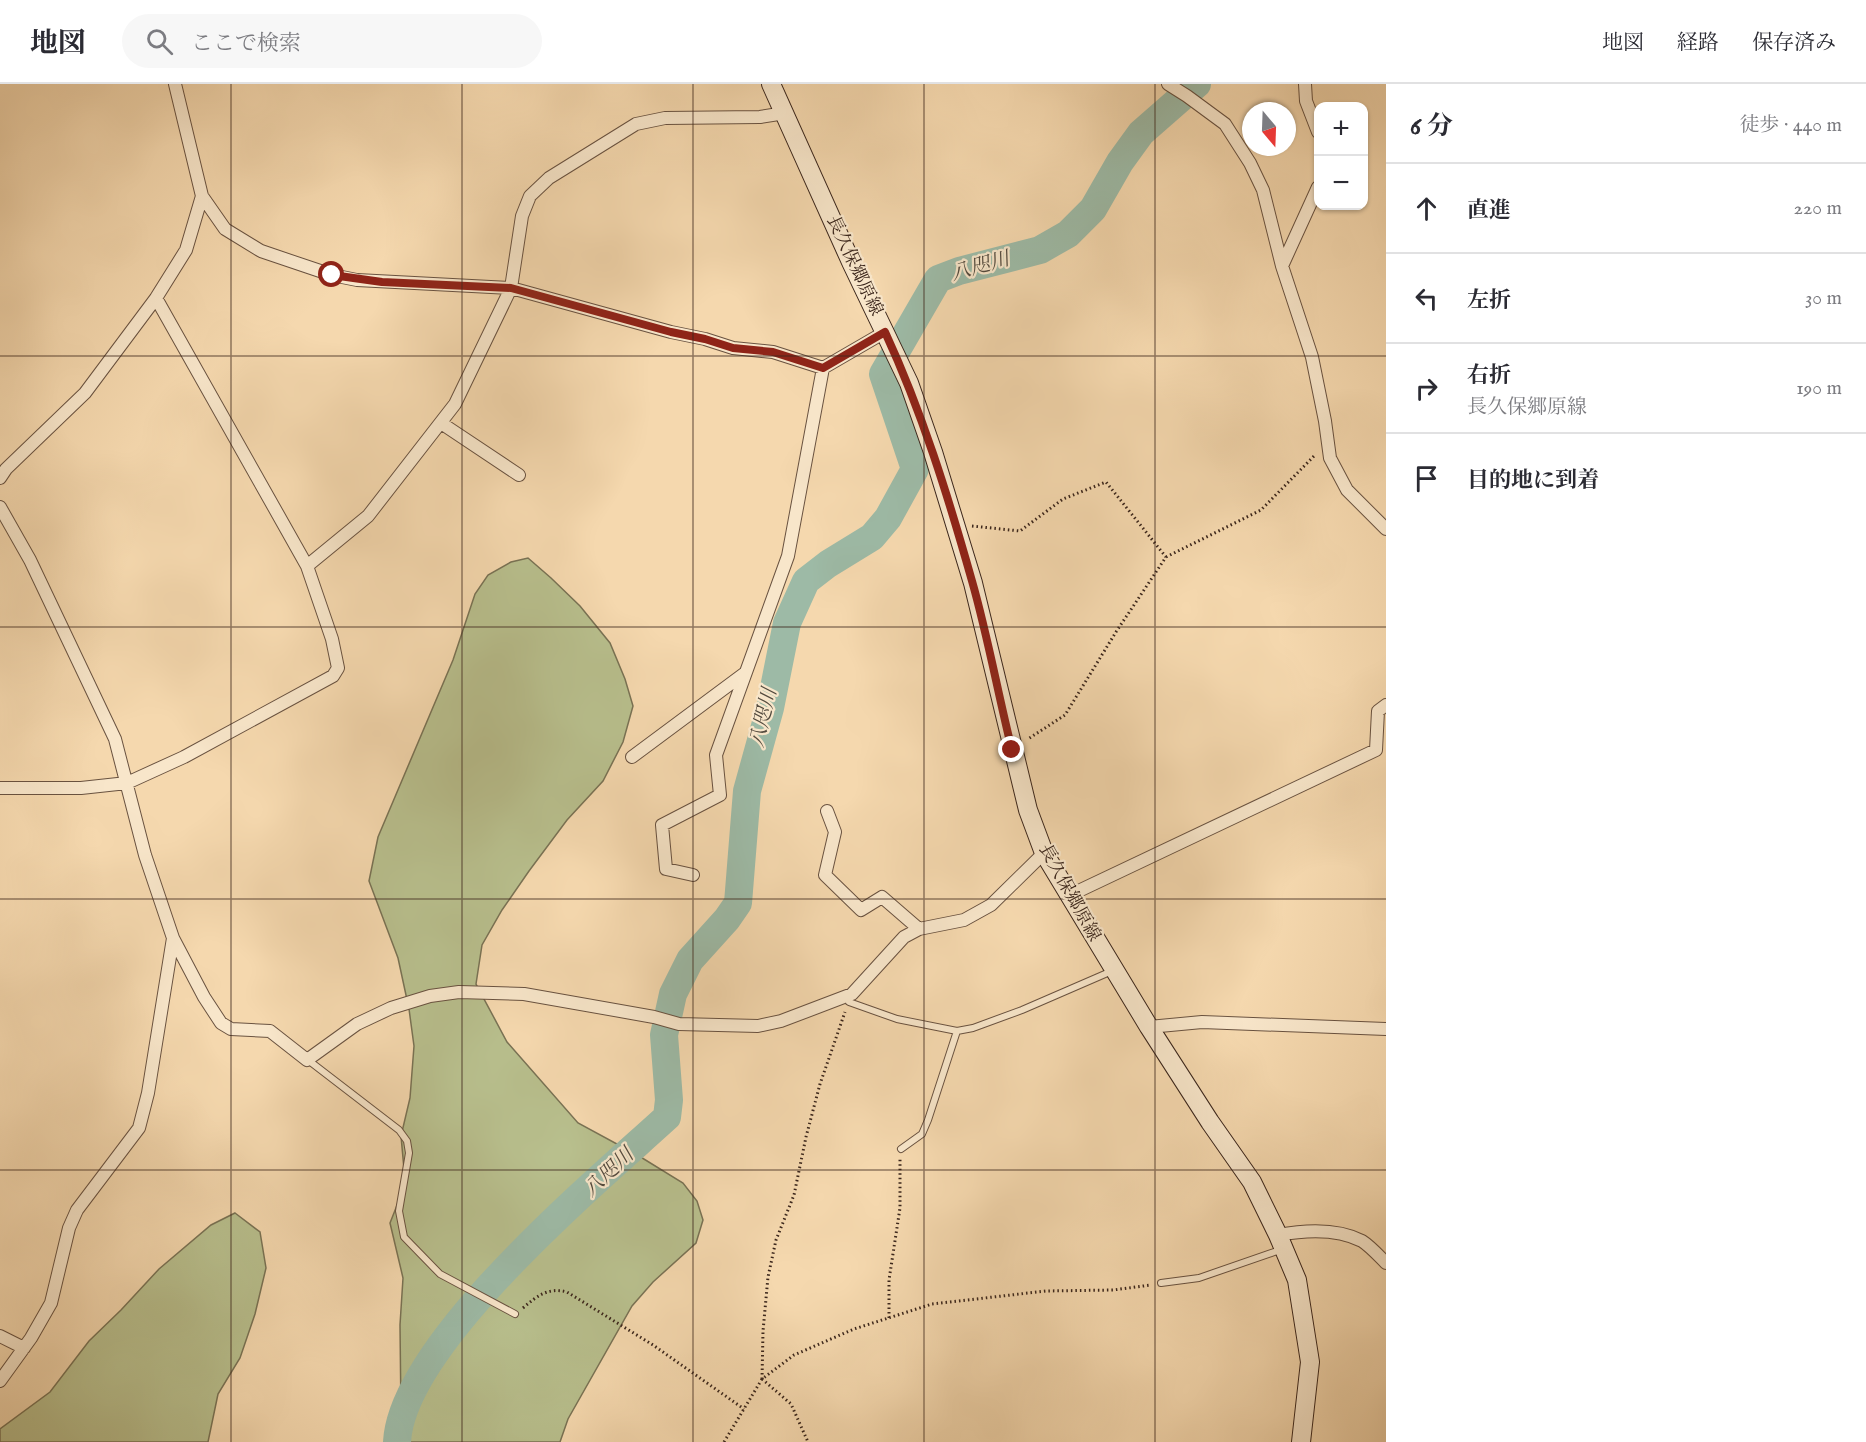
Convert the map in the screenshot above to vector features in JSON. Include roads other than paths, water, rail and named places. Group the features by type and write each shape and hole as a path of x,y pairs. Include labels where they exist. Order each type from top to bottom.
{"main road":[{"name":"長久保郷原線","path":"771,84 912,393 933,452 973,583 1028,810 1044,853 1149,1027 1252,1182 1297,1280 1310,1362 1301,1442"}],"street":[{"path":"175,84 202,196 225,229 261,251 332,275 382,282 511,288 733,348 773,352 823,368 885,332"},
{"path":"1168,84 1225,124 1250,163 1263,190 1282,266 1312,357 1330,458 1347,490 1386,529"},
{"path":"1305,84 1306,101 1314,122"},
{"path":"307,566 368,516 456,404 511,288 522,216 530,196 549,178 636,124 665,118 760,117 785,113"},
{"path":"1282,266 1314,195"},
{"path":"0,478 6,469 85,393 156,298 186,250 202,196"},
{"path":"0,788 81,788 127,783 184,757 333,676 338,668 332,639 307,566 156,298"},
{"path":"693,875 666,869 663,825 720,795 716,754 788,556 823,368"},
{"path":"441,423 519,475"},
{"path":"0,507 30,560 115,739 145,855 173,938 204,997 221,1023 231,1029 270,1031 308,1060 357,1024 391,1008 430,996 459,992 524,994 654,1017 679,1024 758,1026 781,1021 852,994 904,937 919,929 964,920 991,905 1044,853"},
{"path":"632,757 746,673"},
{"path":"1068,896 1376,750 1378,711 1386,705"},
{"path":"827,811 836,832 825,875 861,910 882,897 919,929"},
{"path":"0,1381 24,1348 51,1303 69,1228 76,1210 139,1128 148,1093 173,938"},
{"path":"1149,1027 1202,1022 1386,1029"},
{"path":"1281,1242 1296,1232 1331,1231 1362,1241 1386,1263"},
{"path":"0,1336 24,1348"}],"lane":[{"path":"849,1002 897,1019 957,1031 973,1028 1022,1010 1114,970"},
{"path":"901,1149 922,1134 957,1031"},
{"path":"308,1060 399,1130 407,1141 409,1153 399,1211 404,1237 440,1274 515,1314"},
{"path":"1161,1283 1199,1278 1281,1242"}],"waterway":[{"name":"八咫川","path":"397,1442 407,1403 431,1359 466,1314 551,1223 667,1117 669,1100 664,1035 673,994 690,960 727,919 738,903 747,791 770,708 787,623 806,581 828,564 872,537 888,518 915,469 883,374 938,279 959,271 1040,250 1068,234 1093,209 1120,162 1141,133 1197,84"}]}
